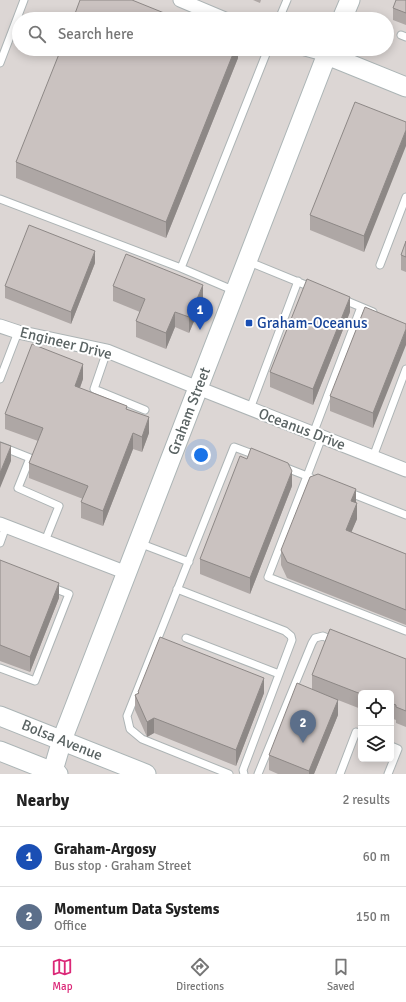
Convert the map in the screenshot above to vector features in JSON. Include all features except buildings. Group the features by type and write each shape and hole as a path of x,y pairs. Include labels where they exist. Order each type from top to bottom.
{"street":[{"path":"180,0 208,12"},
{"path":"345,12 350,0"},
{"name":"Graham Street","path":"54,773 62,740 326,56"},
{"path":"337,56 406,87"},
{"name":"Engineer Drive","path":"0,326 18,332 107,351 198,388"},
{"name":"Oceanus Drive","path":"198,388 406,470"},
{"path":"3,525 127,573"},
{"name":"Bolsa Avenue","path":"0,716 146,774"},
{"path":"0,751 54,773"}],"lane":[{"path":"19,12 24,0"},
{"path":"283,12 287,0"},
{"path":"0,63 12,32"},
{"path":"181,268 265,56"},
{"path":"380,265 406,197"},
{"path":"0,199 181,268 235,292"},
{"path":"247,260 319,290"},
{"path":"250,409 298,282"},
{"path":"333,296 380,315"},
{"path":"361,307 318,435 307,476 268,577 406,631"},
{"path":"0,379 18,332"},
{"path":"107,351 94,389 145,410"},
{"path":"373,457 406,369"},
{"path":"0,446 30,458 18,488 59,506 45,541"},
{"path":"229,774 142,739 130,729 127,716 234,447 263,459"},
{"path":"278,464 321,482"},
{"path":"342,490 406,515"},
{"path":"0,543 3,525"},
{"path":"139,543 189,562"},
{"path":"0,668 35,681 69,594 41,583"},
{"path":"177,589 285,631 291,636 292,640 243,770 244,774"},
{"path":"258,774 315,638 323,636 344,645"},
{"path":"186,638 279,674"},
{"path":"340,774 356,732 358,733"},
{"path":"394,747 398,749 394,759"},
{"path":"388,774 393,762"}],"shaded area":[{"path":"0,0 406,0 406,774 0,774"}],"place":[{"name":"Graham-Oceanus","path":"249,323"},
{"name":"Graham-Argosy","path":"200,330"},
{"name":"Momentum Data Systems","path":"303,743"}]}
